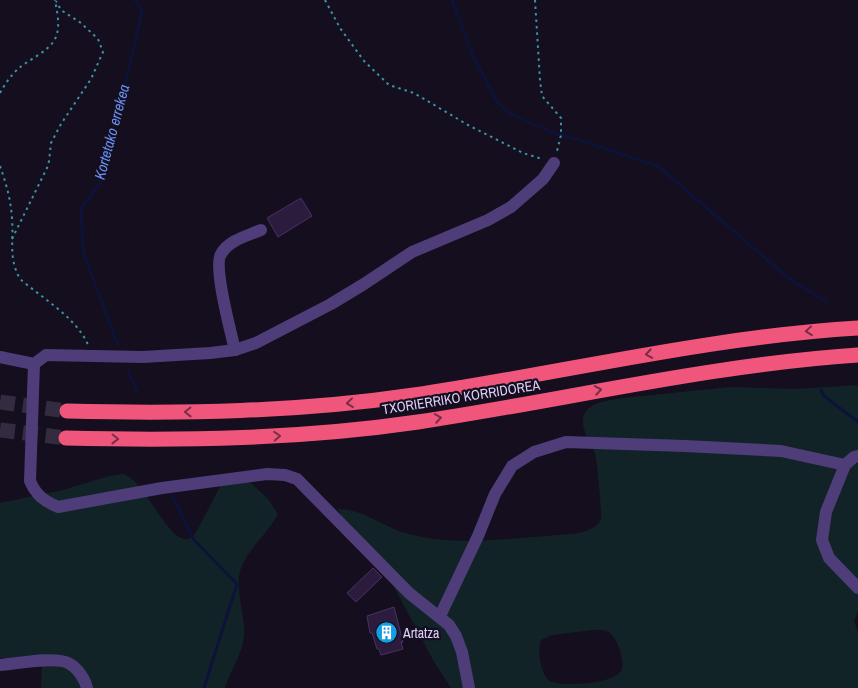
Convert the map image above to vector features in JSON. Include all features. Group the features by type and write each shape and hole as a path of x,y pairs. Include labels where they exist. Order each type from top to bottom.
{"highway":[{"name":"TXORIERRIKO KORRIDOREA","path":"67,410 212,412 328,405 450,389 733,340 858,328"},
{"name":"TXORIERRIKO KORRIDOREA","path":"66,438 176,440 241,438 339,431 445,418 737,367 858,355"}],"street":[{"path":"0,357 34,364 46,355 143,357 235,350 256,343 331,304 412,252 488,220 511,207 543,179 554,163"},
{"path":"235,350 221,286 218,265 219,255 227,246 261,230"},
{"path":"34,364 30,481 34,491 45,502 58,507 217,479 267,474 285,475 297,479 409,594 450,624 462,652 469,688"},
{"path":"440,616 478,536 495,494 512,466 534,452 566,442 685,446 781,451 844,465"},
{"path":"858,456 844,465 826,512 822,540 829,558 858,588"},
{"path":"0,666 45,660 68,662 85,681 87,688"}],"path":[{"path":"325,0 340,28 364,61 390,85 414,93 468,125 523,153 554,163 560,135 560,118 542,96 535,0"},
{"path":"0,93 1,89 18,69 56,38 58,22 56,1"},
{"path":"12,239 50,161 51,143 61,124 91,79 103,55 101,42 81,24 61,10 56,1"},
{"path":"0,166 8,189 12,216 12,260 20,279 57,308 84,336 93,357"}],"shaded area":[{"path":"858,385 858,611 854,621 858,632 858,688 451,688 433,660 387,574 341,516 338,509 357,512 409,534 443,540 494,540 579,533 592,529 601,519 596,457 583,423 584,415 593,406 623,398 730,387 795,389","holes":["595,630 606,631 615,639 621,656 621,671 608,679 587,683 565,684 549,681 543,672 540,662 539,650 541,640 552,635"]},
{"path":"123,474 132,479 173,532 181,538 189,539 195,534 221,485 249,481 268,499 278,514 241,568 239,592 244,634 239,655 225,688 41,688 42,663 32,657 0,658 0,503 63,490 109,476"}],"building":[{"path":"301,198 312,216 278,237 267,218"},
{"path":"373,568 382,577 356,602 347,593"},
{"name":"Artatza","path":"394,607 403,649 381,655 372,633 370,633 367,616"}],"waterway":[{"name":"Kortetako errekea","path":"118,345 83,252 81,209 103,179 142,12 135,0"},
{"path":"452,0 473,56 497,102 509,113 553,133 658,166 792,281 828,302"},
{"name":"Kortetako errekea","path":"128,371 137,391"},
{"path":"821,390 824,396 858,422"},
{"name":"Kortetako errekea","path":"172,495 194,540 237,584 204,688"}],"tunnel":[{"path":"0,402 67,411"},
{"path":"0,430 66,438"}],"place":[{"name":"Artatza","path":"387,633"}]}
